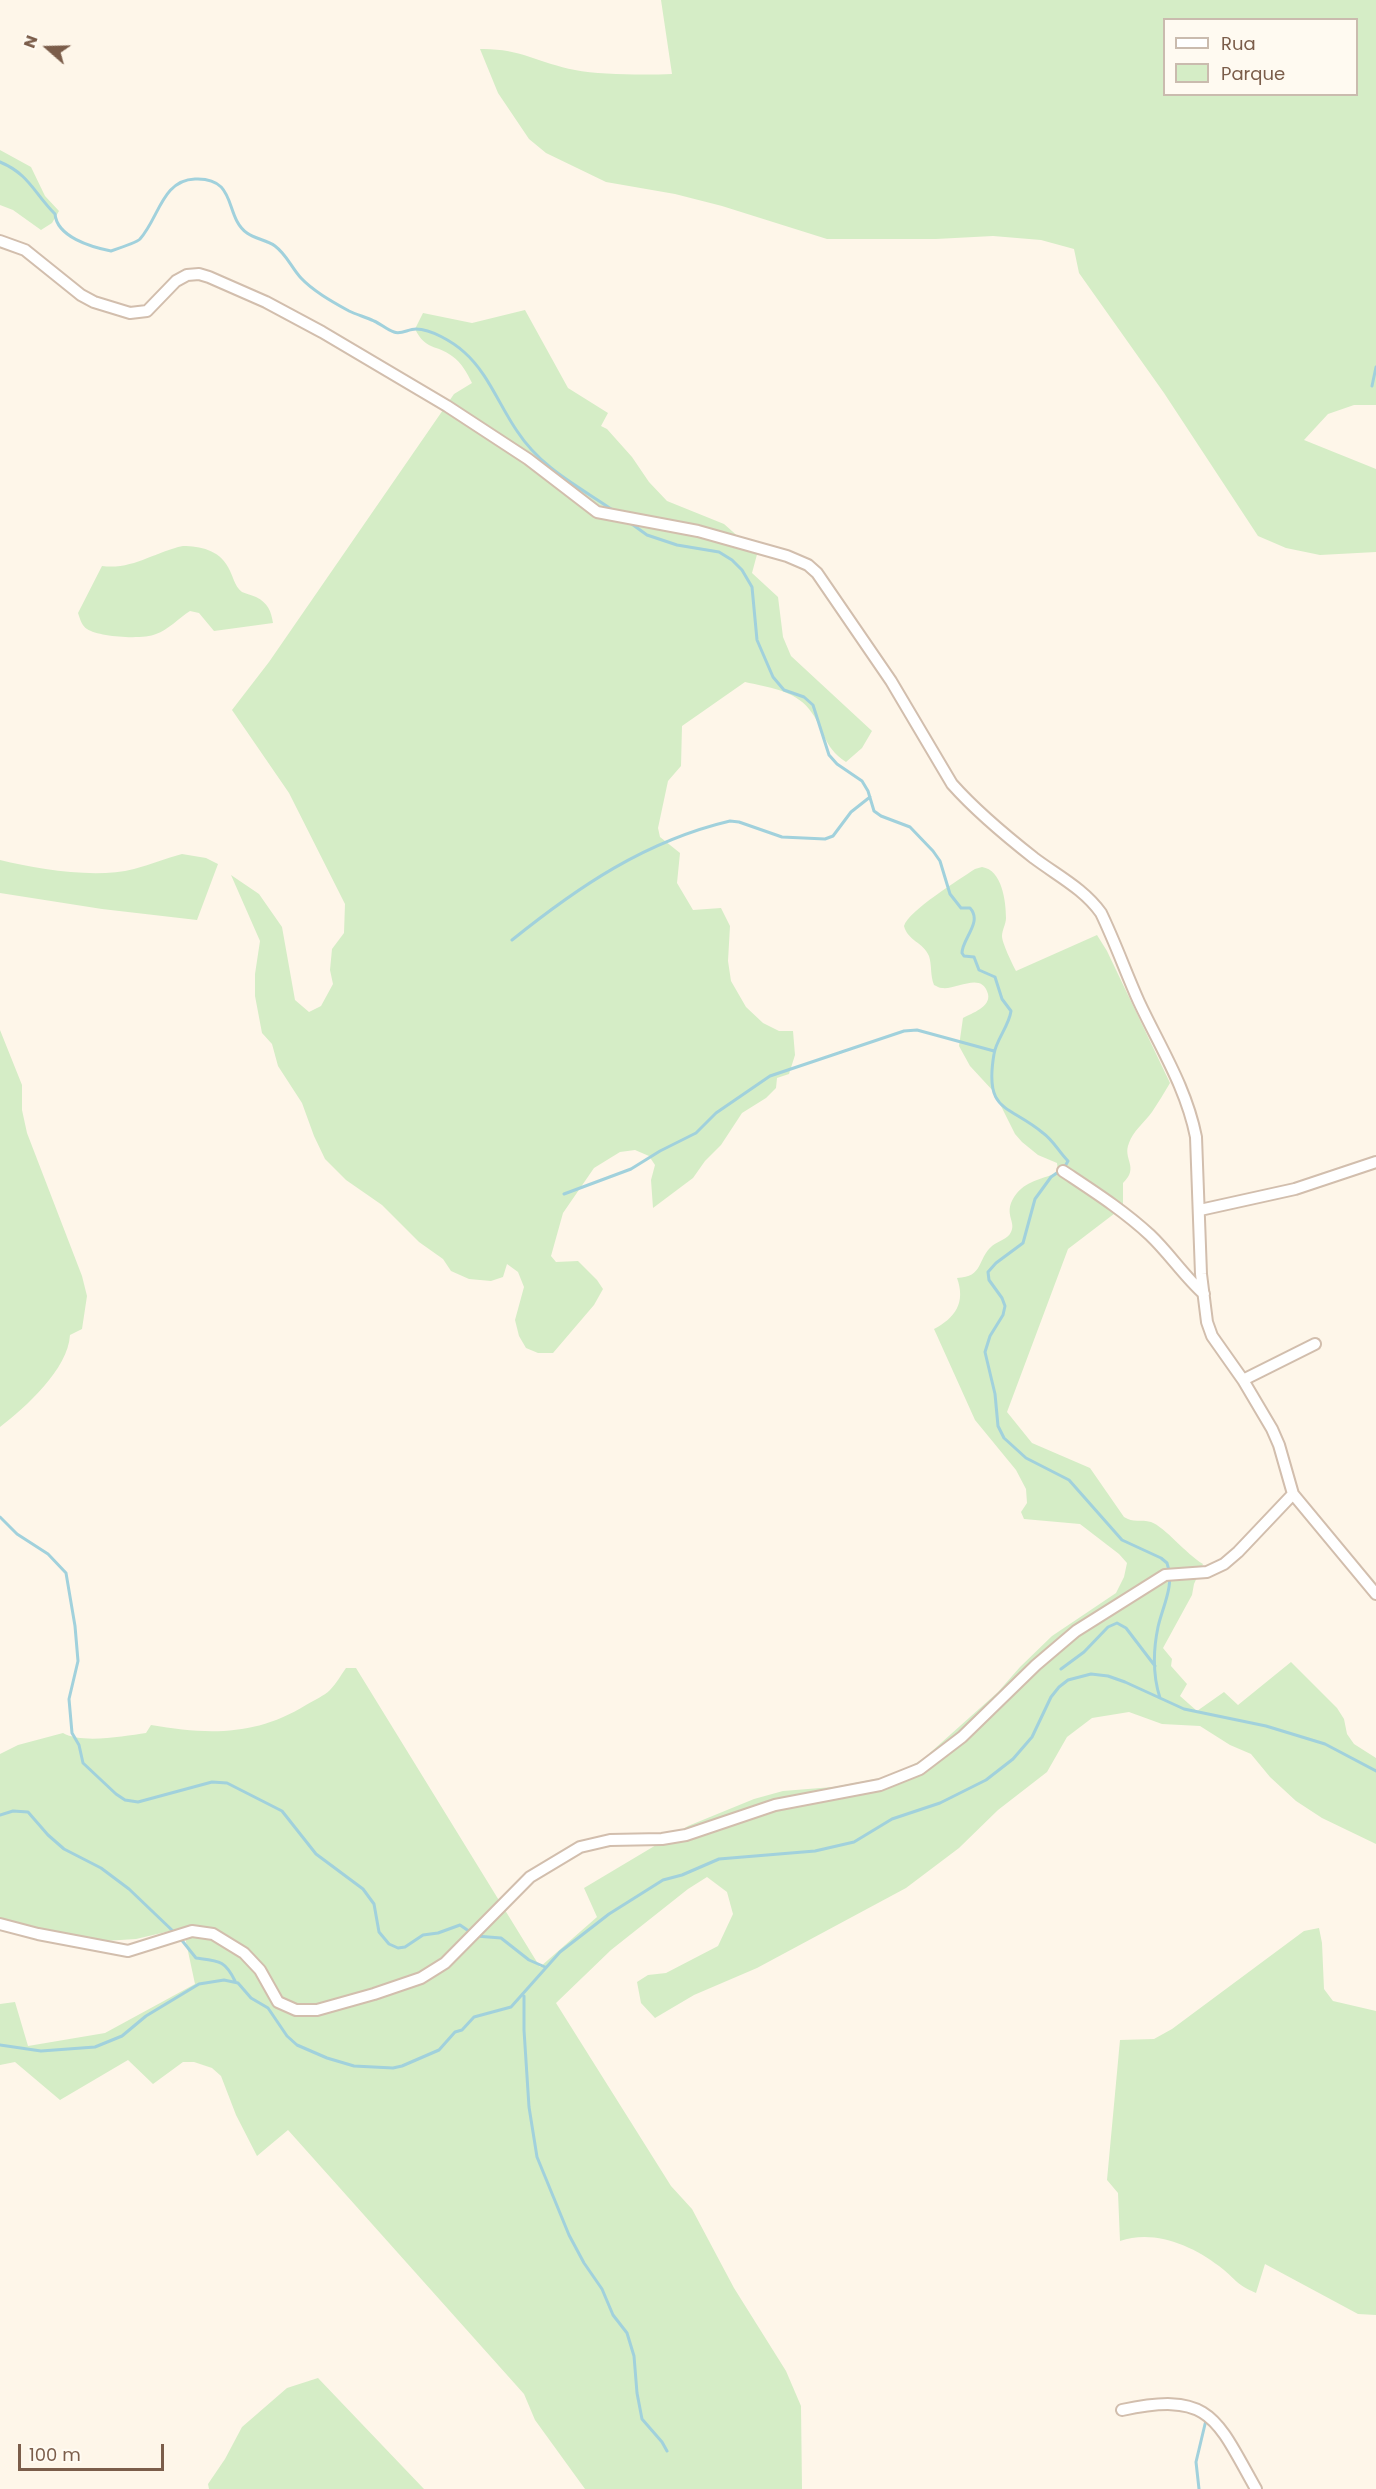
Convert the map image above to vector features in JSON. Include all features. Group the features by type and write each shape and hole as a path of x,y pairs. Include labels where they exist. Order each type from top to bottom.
{"street":[{"path":"0,241 25,250 81,295 94,302 130,313 147,311 176,281 187,275 199,274 209,277 266,302 322,332 447,406 528,459 597,512 698,531 787,556 808,565 817,573 891,681 940,768 952,784 1034,858 1079,889 1093,902 1101,914 1140,1002 1174,1069 1191,1116 1196,1137 1204,1294 1207,1322 1212,1336 1243,1380 1279,1445 1293,1494 1376,1594"},
{"path":"1200,1210 1295,1188 1376,1162"},
{"path":"1063,1171 1120,1209 1151,1237 1184,1276 1204,1294"},
{"path":"1243,1380 1316,1344"},
{"path":"0,1924 38,1934 128,1951 192,1931 213,1934 244,1953 260,1970 278,2002 296,2010 317,2010 374,1994 421,1978 445,1963 530,1877 580,1847 610,1840 662,1839 686,1835 775,1805 880,1785 920,1769 962,1737 1036,1665 1076,1631 1165,1575 1207,1572 1224,1564 1293,1494"},
{"path":"1122,2410 1152,2404 1182,2404 1210,2416 1225,2433 1256,2489"}],"green space":[{"path":"661,0 1376,0 1376,405 1354,405 1328,414 1304,440 1376,469 1376,552 1320,555 1286,548 1258,536 1164,393 1079,273 1074,249 1041,240 993,236 936,239 827,239 722,206 675,194 606,182 546,153 529,139 498,93 480,49 494,49 529,56 585,72 672,74"},
{"path":"0,150 31,167 45,196 59,211 52,223 41,230 13,210 0,205"},
{"path":"525,310 568,388 608,413 601,426 607,429 632,457 649,482 667,501 724,524 741,539 759,547 752,573 778,597 783,637 791,656 872,731 862,748 846,762 832,750 814,716 796,697 780,690 745,682 682,726 681,766 668,781 658,828 660,837 680,853 677,883 693,910 721,908 730,926 728,961 731,981 746,1007 763,1023 779,1031 793,1031 795,1055 789,1074 777,1078 776,1088 766,1098 742,1113 721,1145 705,1161 693,1178 653,1208 651,1180 655,1165 649,1156 635,1150 620,1152 594,1168 563,1213 551,1256 556,1262 578,1261 603,1289 594,1305 553,1353 538,1353 526,1348 519,1336 515,1320 524,1287 518,1272 507,1264 503,1277 491,1281 469,1279 451,1271 443,1259 419,1242 382,1205 346,1180 325,1159 302,1103 278,1066 272,1044 262,1033 255,996 255,974 260,941 231,875 259,894 282,927 295,1000 309,1012 321,1006 333,984 330,970 332,949 344,933 345,904 289,793 232,710 269,662 454,394 472,383 456,359 427,344 419,336 415,329 423,313 472,323"},
{"path":"183,546 202,548 220,557 228,567 239,590 260,599 270,611 273,623 214,631 199,613 190,611 165,630 150,636 110,636 93,632 84,626 78,613 102,566 113,567 134,563"},
{"path":"182,854 206,858 218,864 197,920 102,909 0,893 0,860 31,867 102,873 134,869"},
{"path":"982,867 994,874 1002,887 1006,918 1002,939 1016,971 1097,935 1107,951 1170,1083 1129,1143 1127,1149 1131,1168 1123,1183 1123,1207 1068,1249 1007,1412 1032,1443 1090,1468 1124,1517 1157,1525 1203,1564 1192,1595 1163,1648 1172,1659 1171,1666 1187,1684 1180,1696 1197,1711 1224,1692 1238,1705 1291,1662 1337,1708 1344,1719 1347,1734 1354,1744 1376,1758 1376,1844 1322,1818 1296,1801 1270,1777 1251,1754 1230,1745 1200,1726 1162,1724 1129,1712 1092,1718 1067,1737 1047,1772 998,1810 959,1848 906,1888 757,1968 694,1995 655,2018 641,2003 637,1982 648,1975 666,1973 718,1946 733,1914 727,1892 707,1877 688,1889 611,1950 556,2003 671,2186 692,2209 734,2288 786,2371 801,2406 802,2489 585,2489 535,2420 524,2394 288,2130 257,2156 236,2115 221,2076 212,2068 194,2062 183,2062 153,2084 128,2060 60,2100 15,2062 0,2065 0,2004 15,2002 28,2046 105,2033 195,1984 183,1928 136,1939 105,1941 53,1939 30,1927 0,1918 0,1754 18,1745 63,1733 92,1739 146,1733 151,1725 212,1731 250,1728 269,1723 319,1698 332,1688 346,1668 356,1668 540,1967 597,1917 584,1888 688,1826 754,1799 783,1791 833,1787 891,1776 922,1760 998,1692 1052,1636 1116,1593 1124,1577 1127,1563 1119,1554 1080,1524 1024,1519 1021,1512 1027,1503 1026,1489 1016,1470 975,1420 934,1329 948,1320 957,1309 960,1295 957,1278 966,1277 976,1271 987,1251 1010,1234 1012,1224 1010,1206 1017,1193 1031,1182 1058,1172 1057,1163 1038,1155 1015,1134 994,1092 970,1066 959,1046 963,1018 987,1003 988,994 985,987 975,983 948,988 934,985 929,956 909,935 904,926 924,904 975,869"},
{"path":"0,1030 22,1085 22,1110 27,1133 82,1276 87,1296 82,1329 70,1335 62,1361 54,1374 22,1409 0,1427"},
{"path":"1319,1928 1324,1989 1333,2001 1376,2011 1376,2315 1358,2314 1265,2264 1256,2293 1239,2284 1208,2258 1172,2241 1146,2237 1120,2241 1118,2193 1107,2180 1120,2040 1154,2039 1172,2029 1304,1931"},
{"path":"318,2378 424,2489 209,2489 208,2484 242,2427 287,2388"}],"waterway":[{"path":"0,162 25,178 55,214 57,222 68,235 85,244 111,251 140,239 162,202 175,186 195,179 209,180 218,184 224,191 240,226 250,235 272,244 286,257 301,278 317,292 349,311 391,331 397,333 413,329 428,331 459,348 487,379 517,431 538,456 561,476 614,511"},
{"path":"1372,386 1376,367"},
{"path":"629,522 647,535 677,545 719,552 742,570 752,587 757,640 773,677 784,690 804,697 813,705 829,755 837,764 862,781 868,791 874,811 910,827 933,851 940,861 950,894 961,908 970,908 973,913 973,925 962,953 964,956 974,957 979,970 995,977 1002,999 1011,1011 994,1054 992,1073 996,1097 1009,1111 1047,1136 1068,1161 1064,1168 1051,1177 1035,1199 1023,1243 996,1263 988,1272 989,1280 1005,1306 985,1352 995,1394 998,1426 1004,1438 1026,1458 1069,1480 1122,1540 1167,1563 1169,1587 1155,1645 1155,1672 1160,1698"},
{"path":"512,940 588,884 641,853 669,841 730,821 782,837 825,839 833,836 851,812 870,797"},
{"path":"564,1194 631,1169 696,1133 716,1113 770,1076 904,1031 917,1030 994,1051"},
{"path":"0,1517 17,1534 48,1554 66,1573 78,1661 69,1699 72,1733 79,1745 83,1763 116,1794 125,1800 138,1802 212,1782 227,1783 282,1811 316,1854 363,1889 374,1904 379,1932 389,1944 398,1948 405,1947 423,1935 438,1933 460,1925 476,1936 501,1938 529,1960 545,1967"},
{"path":"1061,1669 1084,1652 1108,1627 1117,1623 1126,1628 1155,1666"},
{"path":"0,2045 41,2051 95,2047 122,2036 146,2016 199,1984 224,1980 238,1983 251,1998 268,2008 287,2036 297,2045 327,2058 354,2066 393,2068 402,2066 439,2050 455,2032 462,2030 474,2017 511,2007 560,1952 609,1914 663,1880 682,1875 719,1859 815,1851 854,1842 892,1819 940,1803 986,1780 1013,1759 1032,1737 1051,1697 1059,1687 1068,1680 1091,1674 1108,1676 1125,1682 1184,1709 1266,1726 1325,1744 1376,1771"},
{"path":"0,1815 13,1811 28,1812 64,1849 101,1868 129,1889 175,1933"},
{"path":"180,1938 196,1958 224,1965 235,1981"},
{"path":"524,1996 529,2107 537,2157 569,2235 584,2263 602,2289 613,2315 627,2333 634,2356 642,2419 667,2451"},
{"path":"1199,2489 1196,2462 1206,2420"}]}
